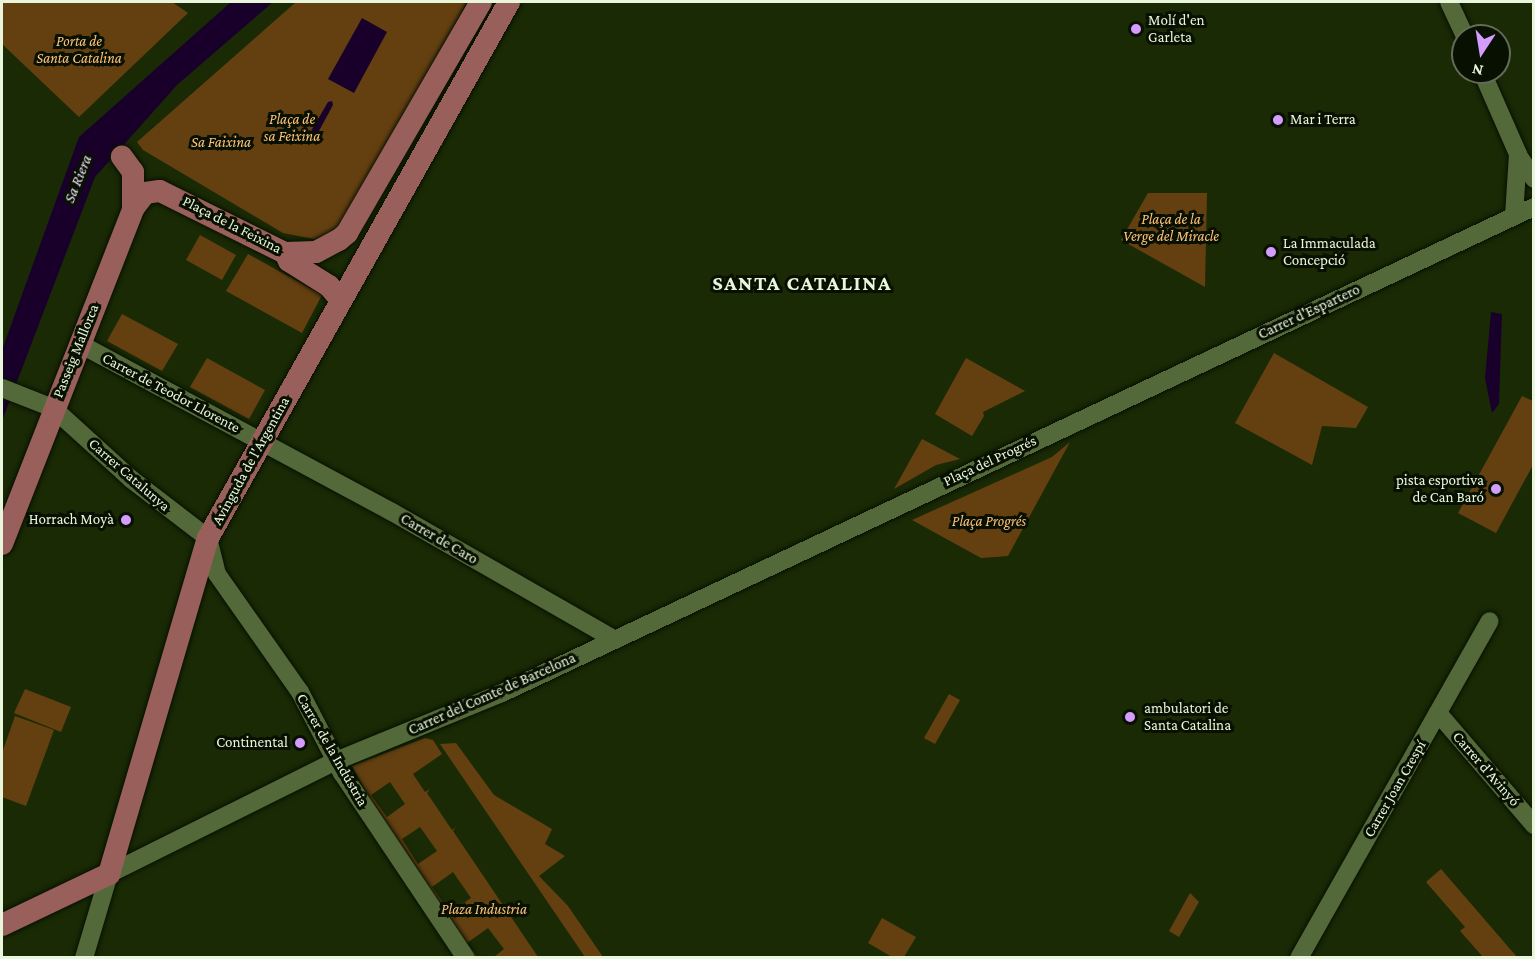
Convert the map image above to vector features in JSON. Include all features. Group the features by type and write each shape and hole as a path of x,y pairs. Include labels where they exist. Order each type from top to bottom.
{"main road":[{"name":"Plaça de la Feixina","path":"133,209 144,193 170,194 285,253 316,252 339,240 347,233 481,2"},
{"name":"Avinguda de l'Argentina","path":"109,874 208,538 340,299 509,2"},
{"name":"Passeig Mallorca","path":"2,544 53,408 133,209 133,172 122,157"},
{"path":"285,253 289,261 328,286 340,299"},
{"path":"2,925 109,874"}],"street":[{"path":"1449,2 1459,24"},
{"path":"1488,84 1526,157 1533,179"},
{"path":"1514,216 1526,157"},
{"name":"Carrer d'Espartero","path":"1105,408 1533,207"},
{"name":"Carrer de Teodor Llorente","path":"80,344 263,442"},
{"path":"2,388 53,408"},
{"name":"Carrer Catalunya","path":"53,408 131,479 208,538"},
{"name":"Plaça del Progrés","path":"876,516 1105,408"},
{"name":"Carrer de Caro","path":"263,442 614,639"},
{"name":"Carrer del Comte de Barcelona","path":"109,874 336,761 502,693 876,516"},
{"name":"Carrer de la Indústria","path":"208,538 217,574 300,692 336,761 466,957"},
{"name":"Carrer Joan Crespí","path":"1299,957 1490,621"},
{"name":"Carrer d'Avinyó","path":"1438,713 1533,825"},
{"name":"Avinguda de l'Argentina","path":"84,957 109,874"}],"green space":[{"name":"Porta de Santa Catalina","path":"2,2 172,2 188,13 79,117 2,44"},
{"name":"Plaça de sa Feixina","path":"296,2 467,2 345,220 333,232 314,239 283,233 143,150 137,142"},
{"name":"Plaça de la Verge del Miracle","path":"1148,193 1207,193 1205,287 1121,240"},
{"path":"200,235 236,255 222,280 186,260"},
{"path":"248,254 322,295 302,333 226,291"},
{"path":"122,314 178,344 162,371 107,341"},
{"path":"1274,353 1368,407 1356,428 1322,426 1312,465 1235,423"},
{"path":"207,358 265,390 249,419 190,387"},
{"path":"966,358 1025,391 983,412 984,416 972,436 935,414"},
{"name":"pista esportiva de Can Baró","path":"1522,396 1533,401 1533,465 1496,533 1458,513"},
{"path":"922,439 960,459 936,465 894,489"},
{"name":"Plaça Progrés","path":"1070,442 1008,556 981,558 912,520 1052,457"},
{"path":"25,689 71,707 61,732 14,713"},
{"path":"949,694 960,700 935,744 924,738"},
{"path":"15,716 54,730 26,806 2,797 2,753"},
{"name":"Plaza Industria","path":"425,738 433,740 442,754 413,774 425,792 430,789 427,793 452,830 456,827 453,831 538,957 494,957 504,949 488,928 467,943 478,957 473,957 381,818 352,766","holes":["390,782 405,804 387,817 371,795","420,827 437,851 418,864 402,839","453,872 471,898 450,912 432,887"]},
{"path":"456,743 494,795 552,829 545,844 565,856 539,876 568,906 603,957 585,957 440,744"},
{"path":"1441,869 1517,957 1483,957 1460,931 1465,927 1426,882"},
{"path":"1190,893 1199,902 1179,937 1169,931"},
{"path":"882,918 916,937 904,957 892,957 868,943"}],"water":[{"name":"Sa Riera","path":"231,2 273,2 177,85 95,177 2,421 2,350 79,137"},
{"path":"362,18 387,32 354,93 328,79"},
{"path":"332,101 333,105 313,142 309,143 307,138 328,102"},
{"path":"1491,312 1502,314 1499,404 1492,413 1485,378"}],"place":[{"name":"Molí d'en Garleta","path":"1136,29"},
{"name":"Mar i Terra","path":"1278,120"},
{"name":"La Immaculada Concepció","path":"1271,252"},
{"name":"pista esportiva de Can Baró","path":"1496,489"},
{"name":"Horrach Moyà","path":"126,520"},
{"name":"ambulatori de Santa Catalina","path":"1130,717"},
{"name":"Continental","path":"300,743"}],"district":[{"name":"SANTA CATALINA","path":"802,283"}],"park label":[{"name":"Sa Faixina","path":"221,143"}]}
